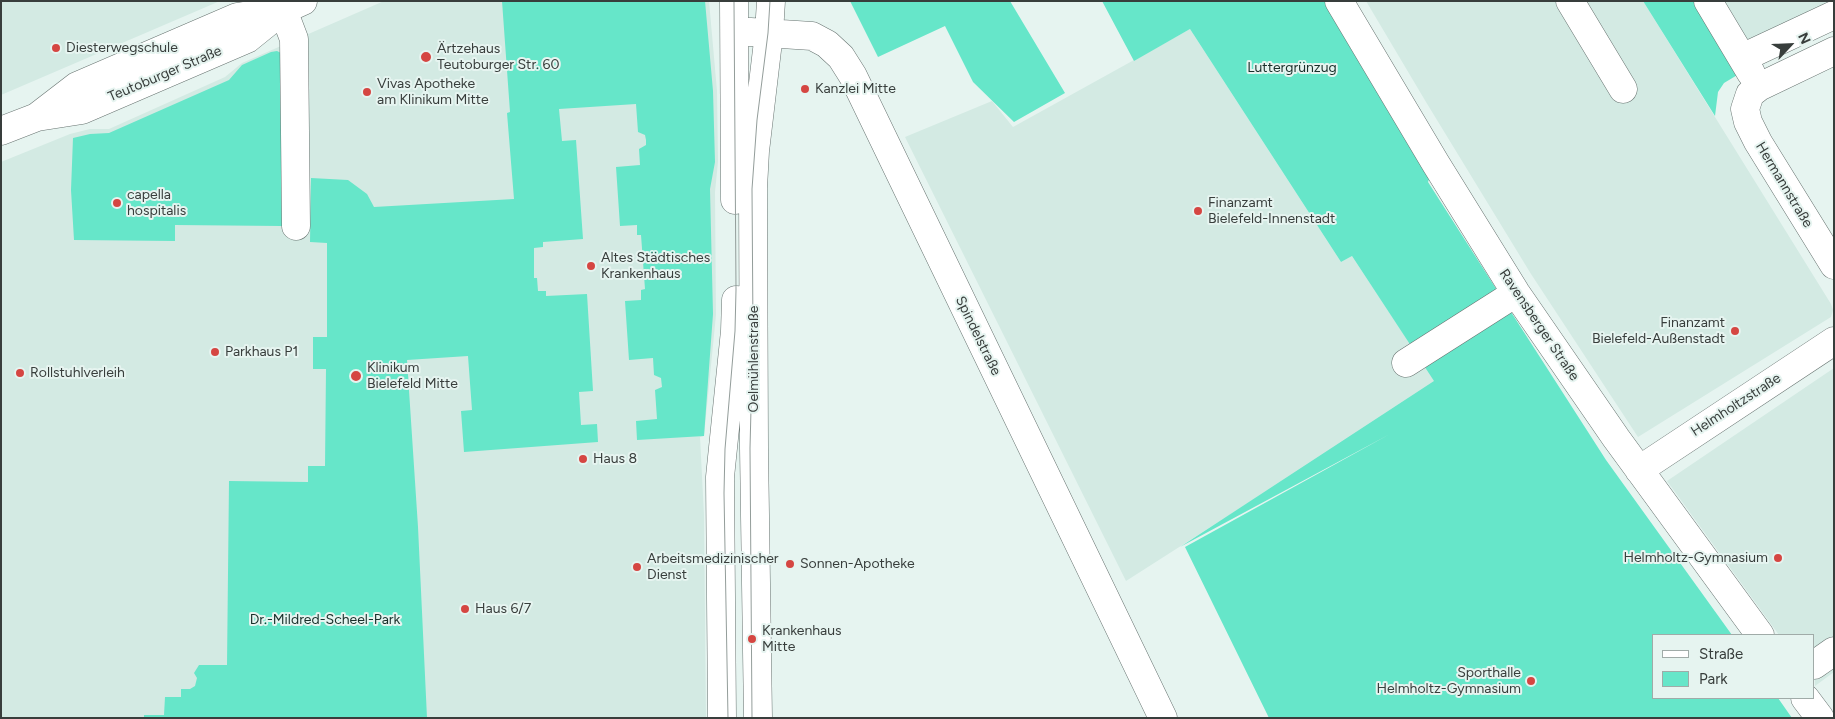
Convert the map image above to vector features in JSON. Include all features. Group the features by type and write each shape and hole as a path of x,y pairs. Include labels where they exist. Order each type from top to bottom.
{"street":[{"name":"Oelmühlenstraße","path":"722,718 720,487 722,449 735,331 736,290 734,1"},
{"name":"Oelmühlenstraße","path":"758,718 753,188 761,87 769,33 771,1"},
{"name":"Ravensberger Straße","path":"1339,1 1436,164 1516,292 1638,470 1759,634"},
{"path":"1570,1 1623,90"},
{"path":"1708,1 1742,58 1753,94 1834,50"},
{"path":"293,6 296,226"},
{"name":"Teutoburger Straße","path":"1,131 37,117 82,110 247,39 293,6"},
{"path":"1742,58 1834,15"},
{"name":"Spindelstraße","path":"735,31 812,36 827,44 841,57 853,76 1163,718"},
{"name":"Hermannstraße","path":"1753,94 1745,109 1748,122 1834,265"},
{"path":"1406,363 1516,292"},
{"name":"Helmholtzstraße","path":"1638,470 1834,341"},
{"path":"1815,664 1834,650"},
{"path":"1806,699 1820,718"}],"shaded area":[{"name":"Diesterwegschule","path":"1,1 220,1 1,95"},
{"name":"Klinikum Bielefeld Mitte","path":"384,1 709,1 717,91 718,162 715,192 716,315 704,436 700,437 704,515 706,718 1,718 1,162 70,134 90,129 109,129 225,77 242,63"},
{"path":"1366,1 1643,1 1831,304 1833,310 1831,317 1638,437 1531,274"},
{"path":"1696,1 1834,1 1834,29 1739,74"},
{"path":"1190,29 1341,262 1352,256 1436,383 1126,581 905,137 992,101 1013,127"},
{"name":"Helmholtz-Gymnasium","path":"1834,368 1834,672 1815,686 1815,634 1778,634 1667,481"}],"green space":[{"name":"Dr.-Mildred-Scheel-Park","path":"502,1 705,1 713,91 715,162 710,189 713,314 704,436 637,440 636,421 657,419 655,390 662,387 661,378 654,375 653,358 629,360 625,301 641,300 641,290 645,289 641,235 637,235 637,225 620,226 616,167 640,165 639,149 646,145 646,140 645,135 638,132 636,104 559,109 562,141 576,140 583,239 543,242 543,247 534,248 534,278 537,278 538,291 546,291 546,296 587,294 593,391 579,392 581,425 597,424 598,442 464,452 461,411 472,410 468,356 407,360 418,527 427,718 144,718 144,715 164,715 165,697 181,697 181,689 190,689 195,686 197,678 194,673 199,665 227,665 229,481 308,482 308,466 325,466 326,369 313,369 313,337 327,337 327,243 310,242 311,178 348,180 367,194 374,207 514,199 507,113 510,112"},
{"path":"850,1 1010,1 1065,93 1014,122 973,82 945,26 878,57"},
{"name":"Luttergrünzug","path":"1102,1 1328,1 1432,171 1428,182 1606,460 1731,634 1652,634 1652,699 1779,699 1792,718 1269,718 1185,547 1390,434 1180,547 1434,381 1352,256 1341,262 1190,29 1134,61"},
{"path":"1643,1 1696,1 1739,74 1724,83 1718,92 1715,116"},
{"path":"277,51 281,53 282,226 175,225 175,241 74,240 71,190 73,138 90,134 109,133 229,80 242,65"}],"tram line":[{"path":"728,718 724,493 725,449 735,331 736,290 734,1"},
{"path":"752,718 750,448 753,331 752,189 757,120 770,1"}],"place":[{"name":"Diesterwegschule","path":"56,48"},
{"name":"Ärtzehaus Teutoburger Str. 60","path":"426,57"},
{"name":"Kanzlei Mitte","path":"805,89"},
{"name":"Vivas Apotheke am Klinikum Mitte","path":"367,92"},
{"name":"capella hospitalis","path":"117,203"},
{"name":"Finanzamt Bielefeld-Innenstadt","path":"1198,211"},
{"name":"Altes Städtisches Krankenhaus","path":"591,266"},
{"name":"Finanzamt Bielefeld-Außenstadt","path":"1735,331"},
{"name":"Parkhaus P1","path":"215,352"},
{"name":"Rollstuhlverleih","path":"20,373"},
{"name":"Klinikum Bielefeld Mitte","path":"356,376"},
{"name":"Haus 8","path":"583,459"},
{"name":"Helmholtz-Gymnasium","path":"1778,558"},
{"name":"Sonnen-Apotheke","path":"790,564"},
{"name":"Arbeitsmedizinischer Dienst","path":"637,567"},
{"name":"Haus 6/7","path":"465,609"},
{"name":"Krankenhaus Mitte","path":"752,639"},
{"name":"Sporthalle Helmholtz-Gymnasium","path":"1531,681"}]}
